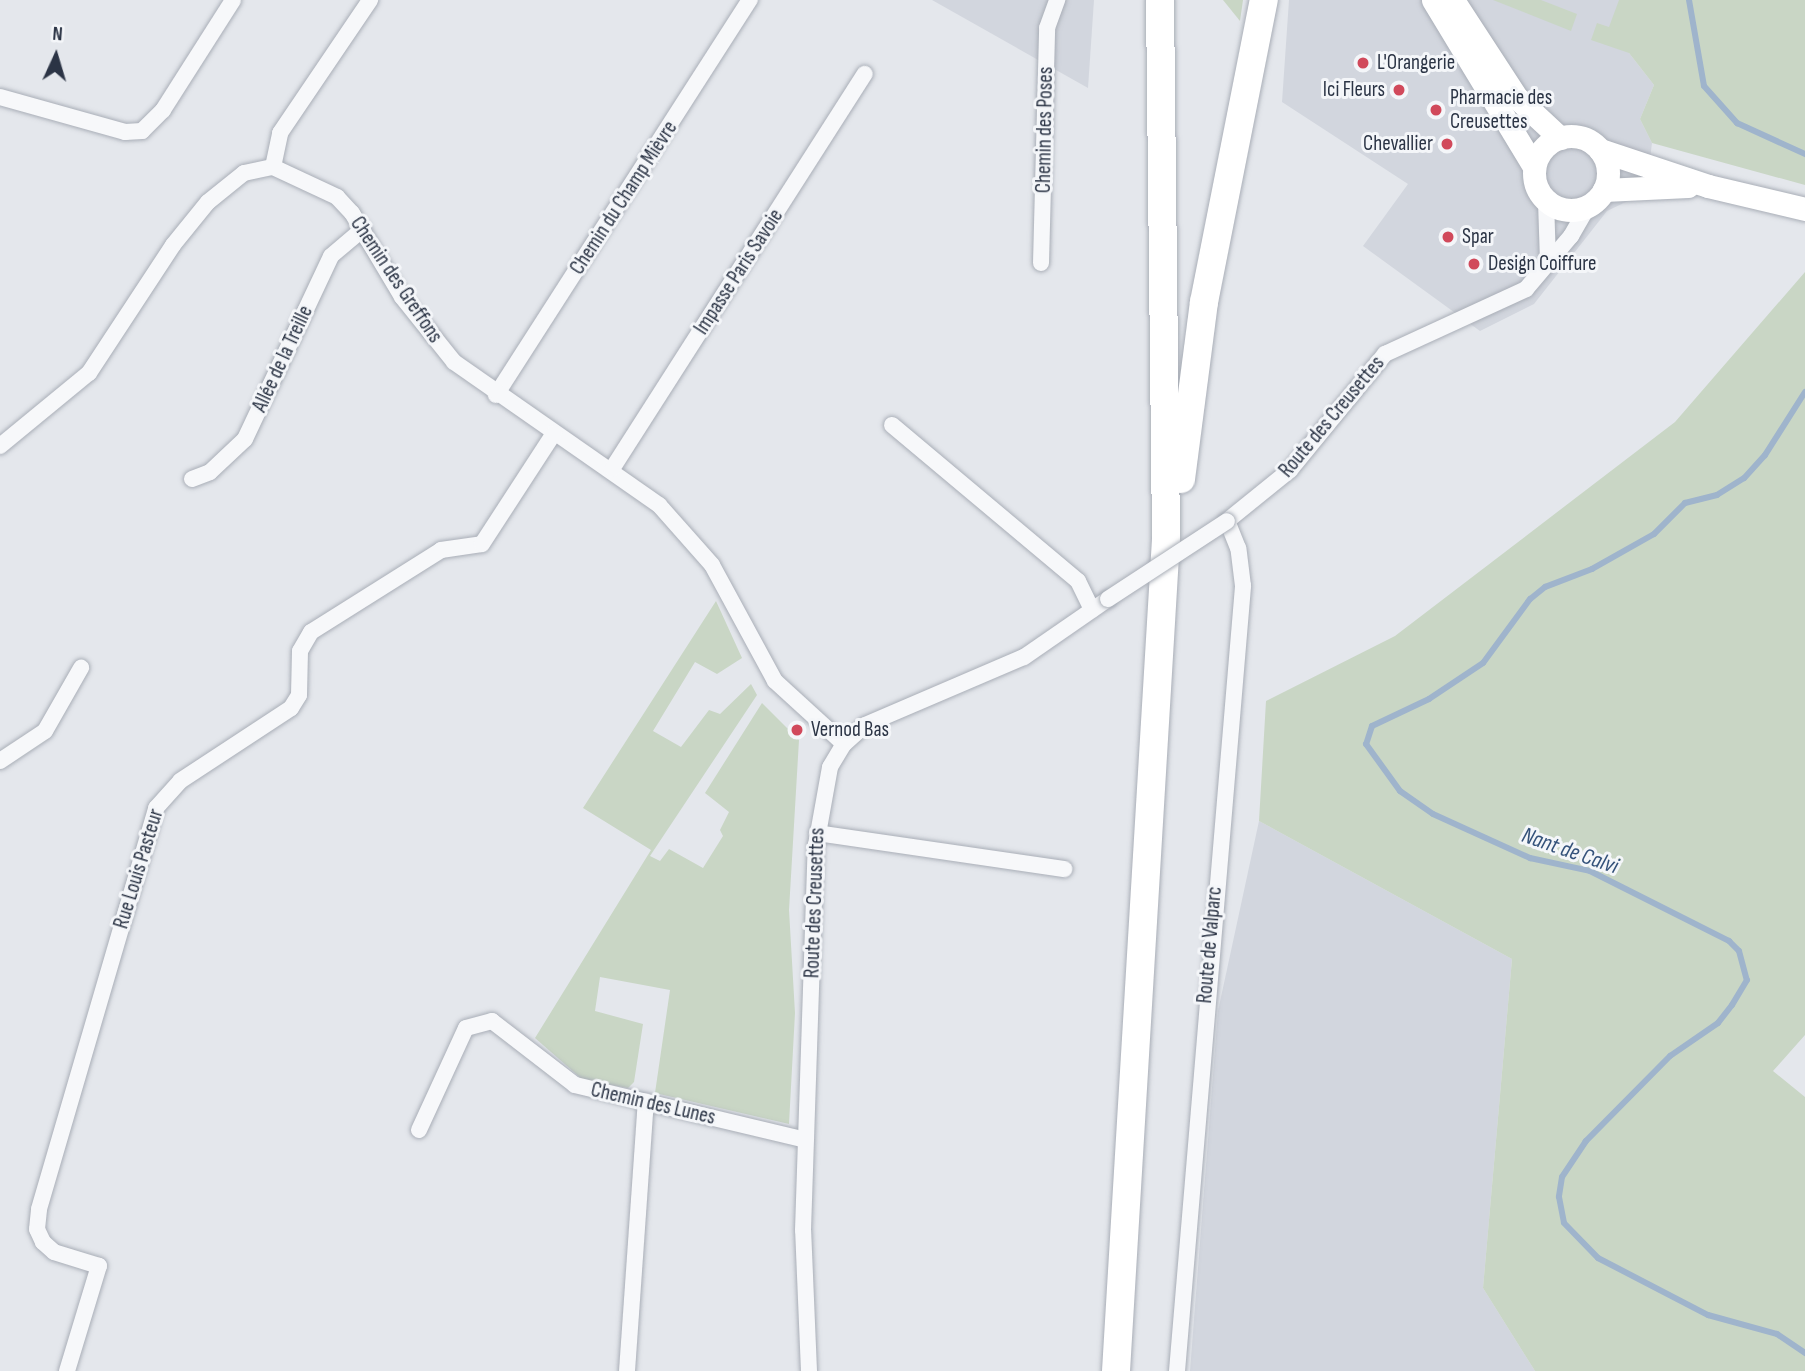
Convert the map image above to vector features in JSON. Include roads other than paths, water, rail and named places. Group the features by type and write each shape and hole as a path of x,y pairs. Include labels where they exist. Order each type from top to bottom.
{"highway":[{"path":"1116,1371 1162,617 1166,422 1160,0"},
{"path":"1160,103 1166,0"},
{"path":"1162,617 1204,302 1264,0"}],"main road":[{"path":"1433,0 1534,167 1536,186 1546,201 1559,208 1596,198 1708,186"},
{"path":"1453,0 1517,98 1560,138"},
{"path":"1534,167 1543,149 1560,138 1575,136 1600,150 1708,186 1805,209"},
{"path":"1596,198 1608,177 1600,150"}],"street":[{"path":"0,97 125,132 142,131 163,110 233,0"},
{"path":"0,446 52,408 89,373 173,245 208,202 244,173 273,167 280,133 370,0"},
{"name":"Chemin du Champ Mièvre","path":"496,395 750,0"},
{"name":"Chemin des Poses","path":"1041,262 1047,28 1057,0"},
{"name":"Impasse Paris Savoie","path":"612,469 865,74"},
{"name":"Chemin des Greffons","path":"273,167 337,197 363,229 436,343 496,395 612,469 659,505 689,536 719,574 775,681 844,744"},
{"name":"Route des Creusettes","path":"808,1371 803,1230 817,833 830,767 844,744 881,715 1024,657 1108,598 1227,521 1290,470 1385,354 1512,298 1534,282 1548,261 1571,236 1596,198"},
{"path":"1546,201 1548,261"},
{"name":"Allée de la Treille","path":"192,479 210,472 245,439 331,256 363,229"},
{"path":"892,425 1078,581 1093,610"},
{"name":"Rue Louis Pasteur","path":"67,1371 99,1266 54,1252 43,1242 37,1229 39,1209 156,808 180,781 291,708 299,695 300,651 311,632 441,550 482,544 554,433"},
{"name":"Route de Valparc","path":"1177,1371 1243,586 1238,548 1227,521"},
{"path":"0,761 45,731 81,668"},
{"path":"817,833 1064,869"},
{"name":"Chemin des Lunes","path":"419,1130 466,1028 485,1021 500,1024 575,1085 806,1140"},
{"path":"627,1371 646,1102"}],"waterway":[{"name":"Nant de Calvi","path":"1689,0 1704,86 1737,123 1805,154"},
{"name":"Nant de Calvi","path":"1805,392 1765,455 1744,478 1717,495 1685,503 1654,534 1592,569 1545,587 1530,599 1483,663 1429,699 1372,726 1366,744 1400,791 1433,814 1530,858 1590,871 1729,941 1739,951 1747,980 1732,1005 1718,1023 1670,1056 1586,1141 1562,1177 1559,1197 1564,1223 1598,1258 1708,1315 1777,1334 1805,1353"}],"place":[{"name":"L'Orangerie","path":"1363,63"},
{"name":"Ici Fleurs","path":"1399,90"},
{"name":"Pharmacie des Creusettes","path":"1436,110"},
{"name":"Chevallier","path":"1447,144"},
{"name":"Spar","path":"1448,237"},
{"name":"Design Coiffure","path":"1474,264"},
{"name":"Vernod Bas","path":"797,730"}]}
